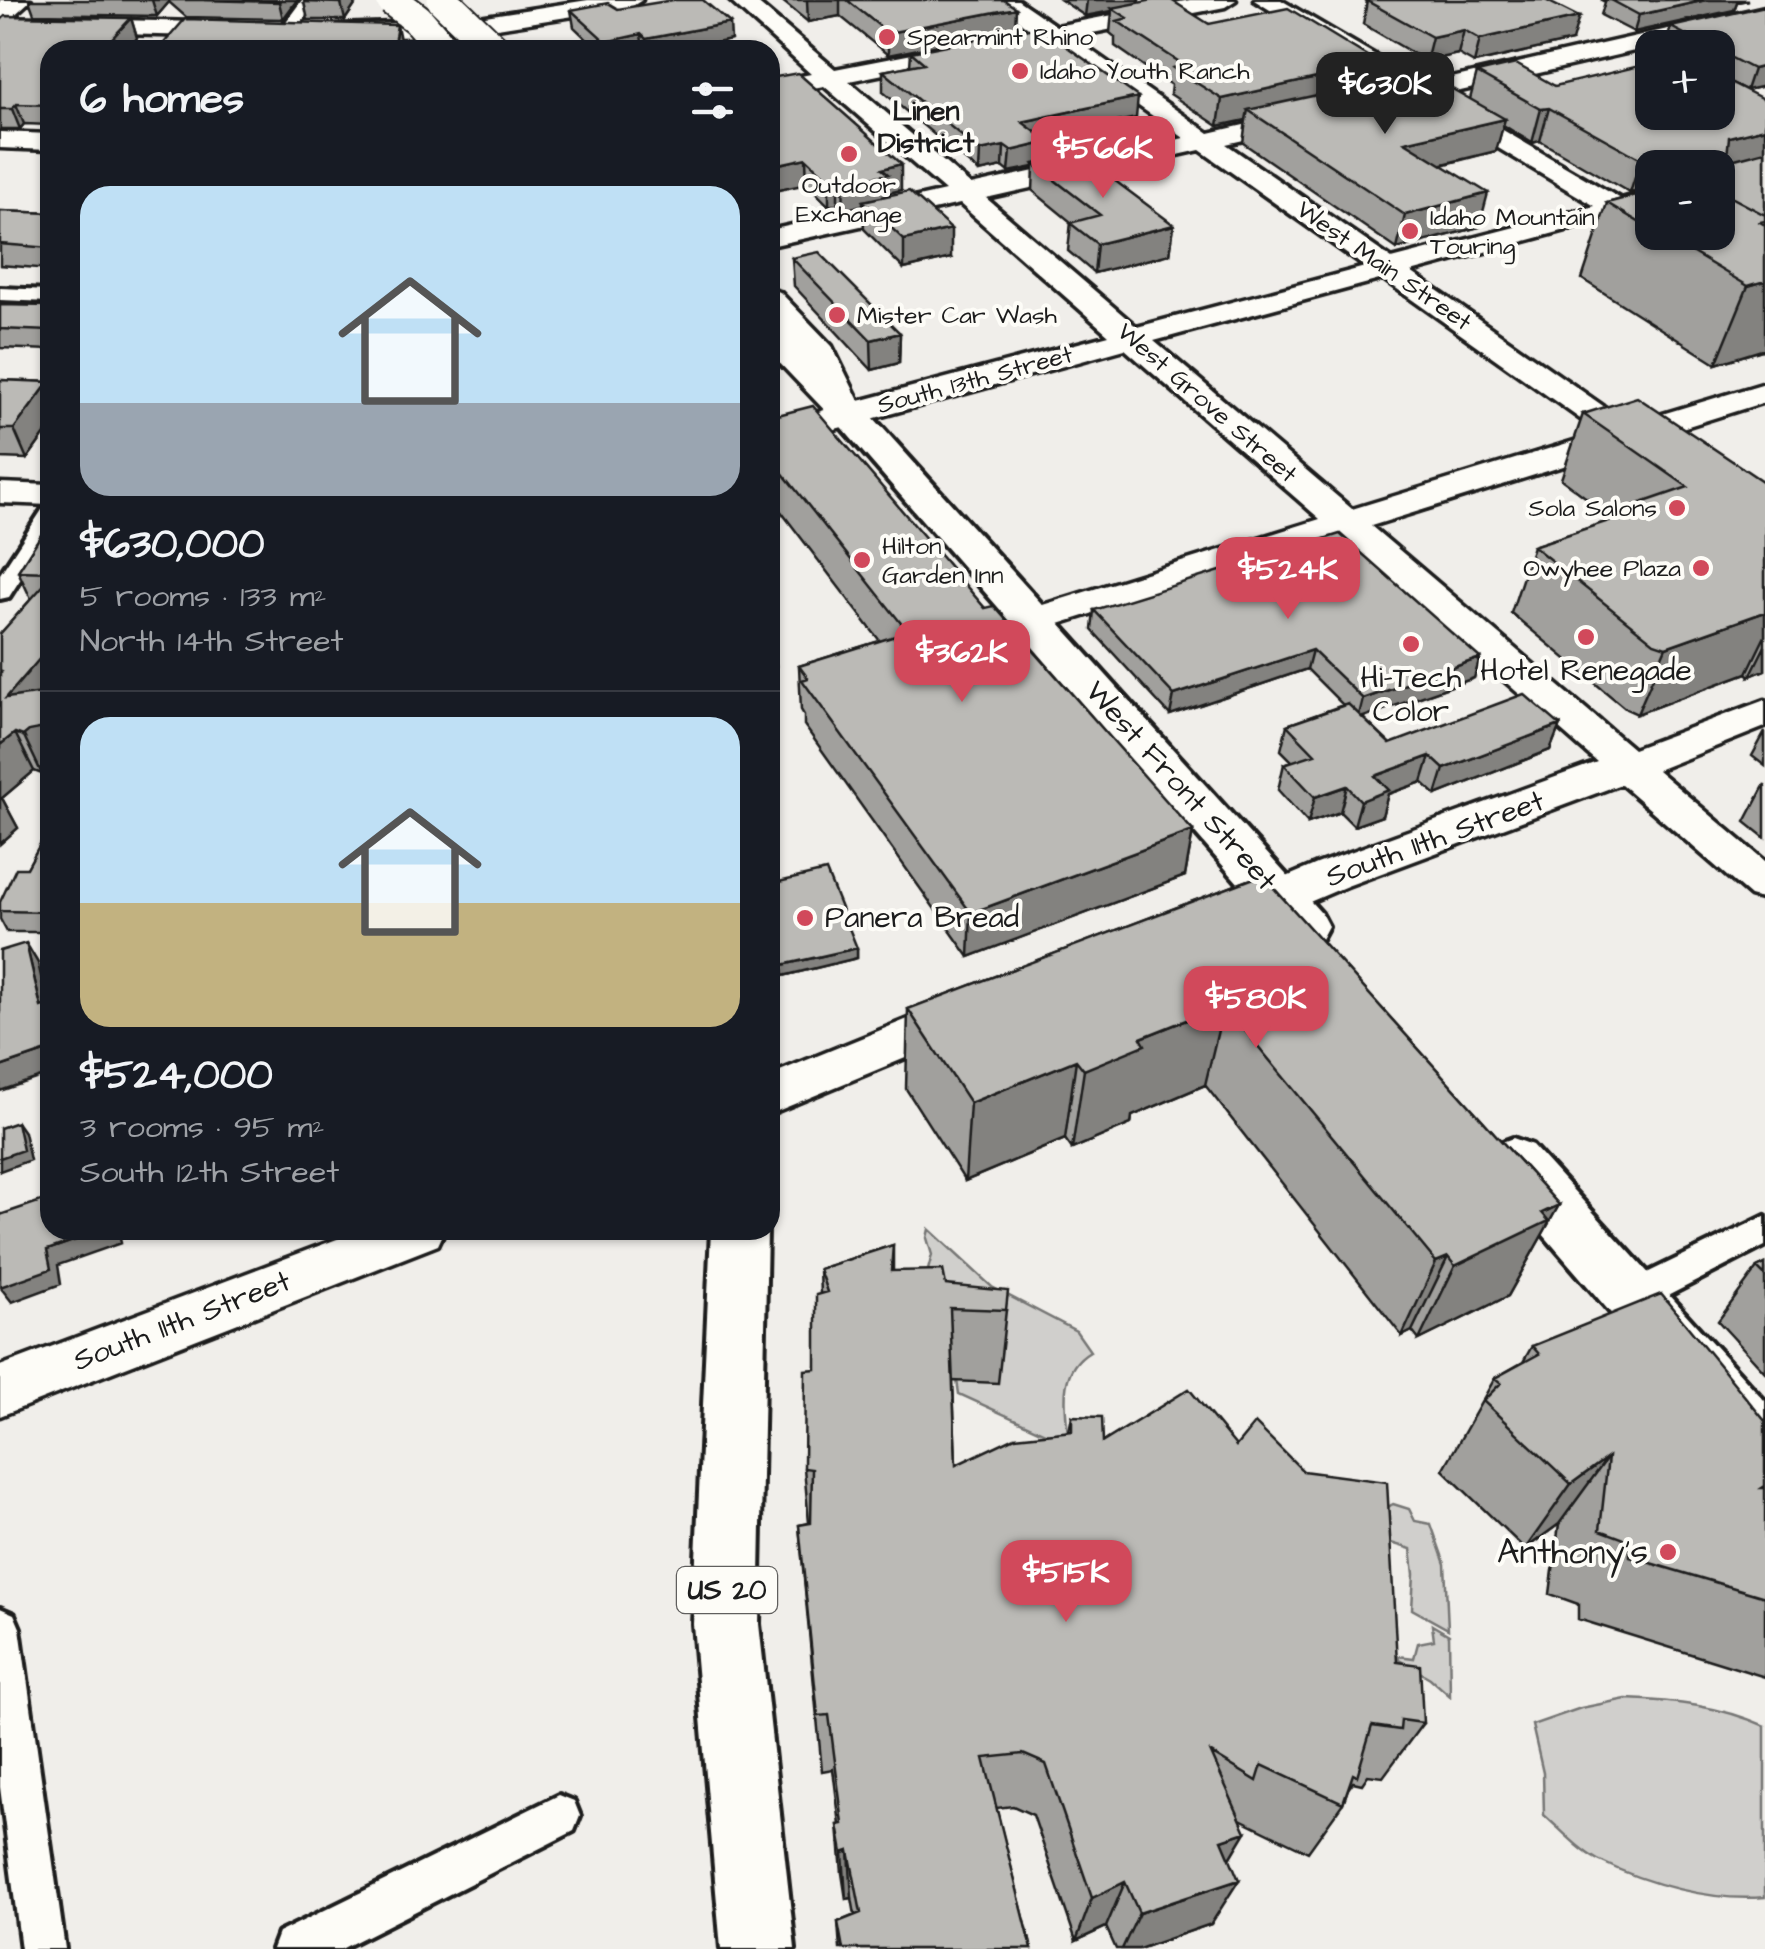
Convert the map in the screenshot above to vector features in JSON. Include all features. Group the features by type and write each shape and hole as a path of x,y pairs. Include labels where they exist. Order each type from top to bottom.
{"highway":[{"path":"0,13 16,0"},
{"path":"392,0 449,39"},
{"path":"443,0 485,40"},
{"path":"780,341 849,413"}],"main road":[{"name":"West Front Street","path":"849,413 1330,954"},
{"path":"1488,1133 1765,1446"},
{"name":"US 20","path":"739,1240 726,1624 758,1949"}],"street":[{"path":"270,30 310,0"},
{"path":"492,0 537,40"},
{"path":"0,24 270,30 449,39 516,20 631,0"},
{"name":"West Grove Street","path":"740,0 1765,885"},
{"name":"West Main Street","path":"1003,0 1666,464"},
{"path":"780,87 1224,0"},
{"path":"1265,0 1635,218"},
{"path":"1365,105 1765,14"},
{"path":"1587,30 1635,55"},
{"path":"780,236 1332,112"},
{"path":"0,140 40,142"},
{"name":"South 13th Street","path":"780,434 1635,206"},
{"path":"0,294 40,296"},
{"name":"West Front Street","path":"780,309 821,352 849,413"},
{"path":"1033,620 1765,392"},
{"name":"South 13th Street","path":"780,421 849,413"},
{"path":"0,494 40,495"},
{"path":"0,592 40,530"},
{"name":"South 11th Street","path":"1209,925 1280,899 1332,874 1765,713"},
{"path":"780,1091 1007,998"},
{"path":"1632,1297 1765,1230"},
{"name":"South 11th Street","path":"0,1391 394,1240"},
{"path":"0,1628 43,1949"},
{"path":"294,1949 559,1816"}],"shaded area":[{"path":"929,1229 992,1287 1076,1331 1090,1351 1079,1359 1068,1380 1065,1405 1069,1444 959,1394 952,1345 928,1270 932,1255 927,1238"},
{"path":"1393,1504 1409,1509 1415,1521 1431,1524 1445,1564 1448,1629 1412,1609 1411,1549 1381,1540 1388,1507"},
{"path":"1432,1625 1449,1635 1450,1696 1430,1678 1399,1660 1398,1656 1414,1658 1418,1643 1434,1640"},
{"path":"1626,1699 1697,1706 1765,1726 1765,1897 1702,1894 1637,1877 1591,1856 1544,1815 1543,1773 1532,1725 1581,1708"}],"building":[{"path":"204,0 280,0 279,2"},
{"path":"305,0 343,0 341,3"},
{"path":"673,0 703,0 730,23 646,39 641,34 604,40 571,10 608,3 618,9"},
{"path":"847,0 1004,0 1016,8 888,33"},
{"path":"1171,0 1209,24 1288,8 1380,64 1222,99 1173,68 1184,65 1117,21 1128,18 1112,8"},
{"path":"1545,0 1579,17 1480,39 1464,30 1432,37 1367,1"},
{"path":"1611,0 1706,0 1639,15"},
{"path":"1765,6 1765,66 1753,69 1735,60 1735,30 1671,27"},
{"path":"5,16 131,18 110,40 40,40 40,105 16,104 12,109 0,109 0,21"},
{"path":"185,19 397,25 395,40 167,40"},
{"path":"1039,27 1138,97 1022,122 1049,142 1011,151 1004,146 980,151 883,71 924,63 911,52"},
{"path":"1516,64 1555,86 1635,67 1635,130 1735,130 1735,85 1765,100 1765,128 1729,137 1728,150 1635,150 1635,156 1477,73"},
{"path":"798,73 901,164 882,169 888,174 843,183 838,178 829,180 806,158 780,164 780,76"},
{"path":"1409,75 1432,84 1440,82 1505,119 1405,142 1488,193 1405,215 1248,110"},
{"path":"1765,151 1765,215 1735,199 1735,159"},
{"path":"1073,155 1086,159 1174,225 1097,244 1070,223 1100,215 1034,164"},
{"path":"909,191 951,229 904,240 863,201"},
{"path":"1635,196 1635,220 1607,203"},
{"path":"1735,199 1765,215 1765,221 1760,222 1765,225 1765,281 1748,286 1688,250 1735,250"},
{"path":"0,211 40,213 40,247 0,244"},
{"path":"819,252 900,333 871,340 792,258"},
{"path":"0,305 40,306 40,331 0,329"},
{"path":"0,380 40,382 40,394 14,429 0,429"},
{"path":"1637,397 1765,483 1765,612 1666,647 1654,643 1533,546 1630,514 1624,509 1688,487 1583,414"},
{"path":"813,406 985,608 994,606 1193,831 971,913 802,680 808,678 799,666 908,632 780,470 780,414"},
{"path":"1340,534 1480,658 1363,699 1312,650 1174,695 1094,610"},
{"path":"40,537 40,572 18,571"},
{"path":"40,589 40,658 6,698 40,693 40,729 23,736 15,733 0,745 2,671 0,634"},
{"path":"1524,694 1560,725 1444,769 1430,756 1375,776 1389,790 1361,801 1347,786 1315,797 1284,764 1315,754 1287,725 1348,704 1390,744"},
{"path":"40,844 40,912 0,911 0,902 16,868 27,868"},
{"name":"Panera Bread","path":"826,871 857,948 782,965 780,882"},
{"path":"1262,875 1559,1205 1542,1213 1549,1221 1455,1266 1448,1257 1436,1262 1224,1005 1141,1038 1145,1045 1084,1070 1076,1060 970,1103 908,1009"},
{"path":"26,943 40,1003 40,1053 0,1067 0,951"},
{"path":"17,1122 23,1150 0,1158 0,1128"},
{"path":"40,1201 40,1240 76,1240 47,1250 51,1269 0,1287 0,1215"},
{"path":"893,1245 891,1271 943,1270 946,1285 1008,1291 1006,1310 950,1308 956,1465 1015,1437 1072,1431 1072,1416 1102,1417 1103,1442 1189,1389 1236,1446 1255,1423 1303,1471 1387,1482 1397,1662 1420,1665 1423,1723 1401,1720 1400,1730 1372,1726 1357,1776 1353,1774 1343,1803 1262,1765 1257,1781 1211,1753 1246,1832 1222,1840 1239,1880 1139,1913 1125,1882 1092,1898 1046,1764 1023,1754 984,1758 1032,1949 843,1949 838,1922 861,1913 849,1851 843,1853 838,1825 843,1824 829,1715 818,1716 799,1525 811,1523 812,1469 804,1468 805,1370 816,1369 816,1295 827,1292 819,1269"},
{"path":"1661,1294 1765,1421 1765,1597 1630,1557 1630,1541 1600,1530 1608,1457 1571,1484 1483,1401 1501,1383 1495,1378 1539,1354 1532,1346"}],"place":[{"name":"Spearmint Rhino","path":"887,37"},
{"name":"Idaho Youth Ranch","path":"1020,71"},
{"name":"Outdoor Exchange","path":"849,154"},
{"name":"Idaho Mountain Touring","path":"1410,231"},
{"name":"Mister Car Wash","path":"837,315"},
{"name":"Sola Salons","path":"1677,508"},
{"name":"Hilton Garden Inn","path":"862,560"},
{"name":"Owyhee Plaza","path":"1701,568"},
{"name":"Hotel Renegade","path":"1586,637"},
{"name":"Hi-Tech Color","path":"1411,644"},
{"name":"Panera Bread","path":"805,918"},
{"name":"Anthony's","path":"1668,1552"}],"district":[{"name":"Linen District","path":"926,127"}]}
